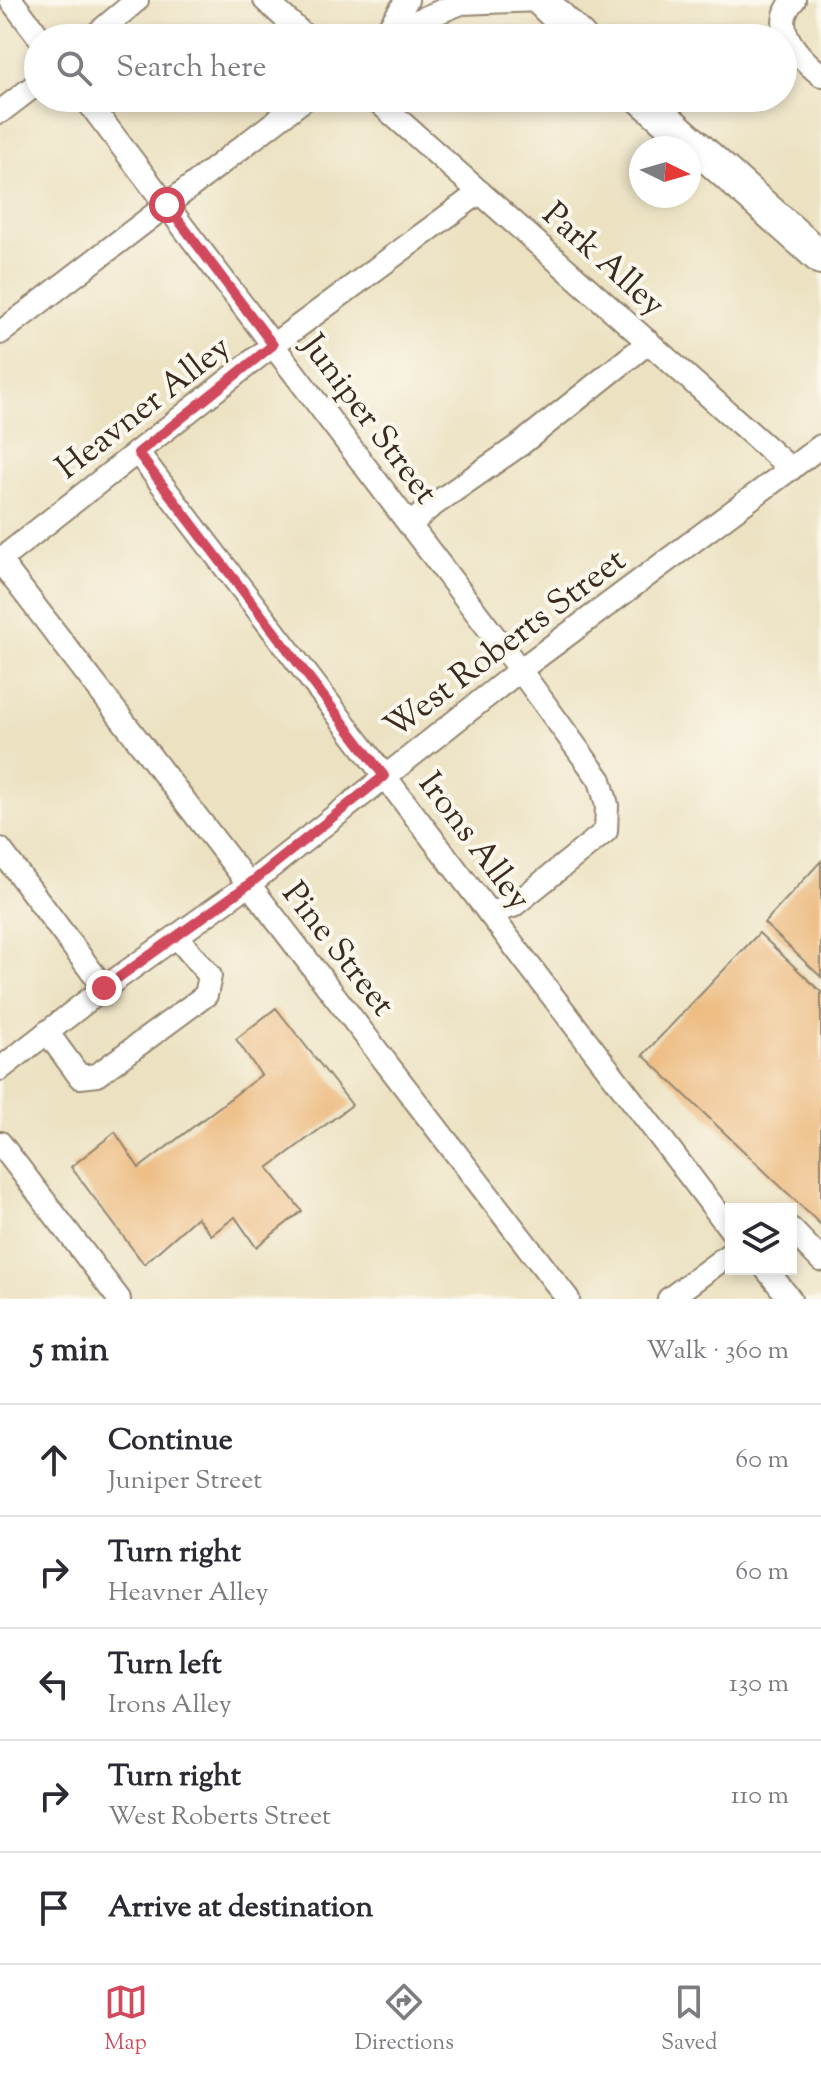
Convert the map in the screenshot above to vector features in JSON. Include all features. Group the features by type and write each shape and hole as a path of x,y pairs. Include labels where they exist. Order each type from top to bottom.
{"highway":[{"path":"541,0 566,24"},
{"path":"658,112 821,258"}],"street":[{"path":"11,0 29,24"},
{"path":"109,24 137,0"},
{"path":"265,0 292,24"},
{"path":"390,24 407,0"},
{"path":"411,24 461,3 541,0"},
{"path":"784,24 787,8 794,0"},
{"path":"797,53 821,75"},
{"path":"0,112 24,94"},
{"name":"Juniper Street","path":"96,112 520,670 600,780 607,805 606,831 513,906 489,913"},
{"path":"0,333 288,112"},
{"name":"Park Alley","path":"390,112 791,469"},
{"name":"Heavner Alley","path":"0,560 273,345 480,192"},
{"path":"410,525 429,508 521,444 649,342"},
{"name":"West Roberts Street","path":"0,1069 104,988 248,885 520,670 821,446"},
{"name":"Irons Alley","path":"138,453 725,1222"},
{"name":"Pine Street","path":"0,560 568,1299"},
{"path":"0,849 104,988"},
{"path":"47,1032 80,1077 97,1075 109,1067 206,995 210,976 177,937"},
{"path":"0,1143 119,1299"},
{"path":"797,1235 821,1260"},
{"path":"669,1299 725,1257"},
{"path":"771,1275 790,1299"}],"building":[{"path":"821,861 821,977 764,923"},
{"path":"759,933 821,992 821,1225 643,1055"},
{"path":"276,1008 352,1105 268,1168 302,1211 256,1247 235,1217 211,1235 197,1217 144,1264 71,1167 115,1132 139,1168 261,1075 236,1039"}],"route":[{"path":"104,988 248,885 384,776 138,453 273,345 167,205"}]}
